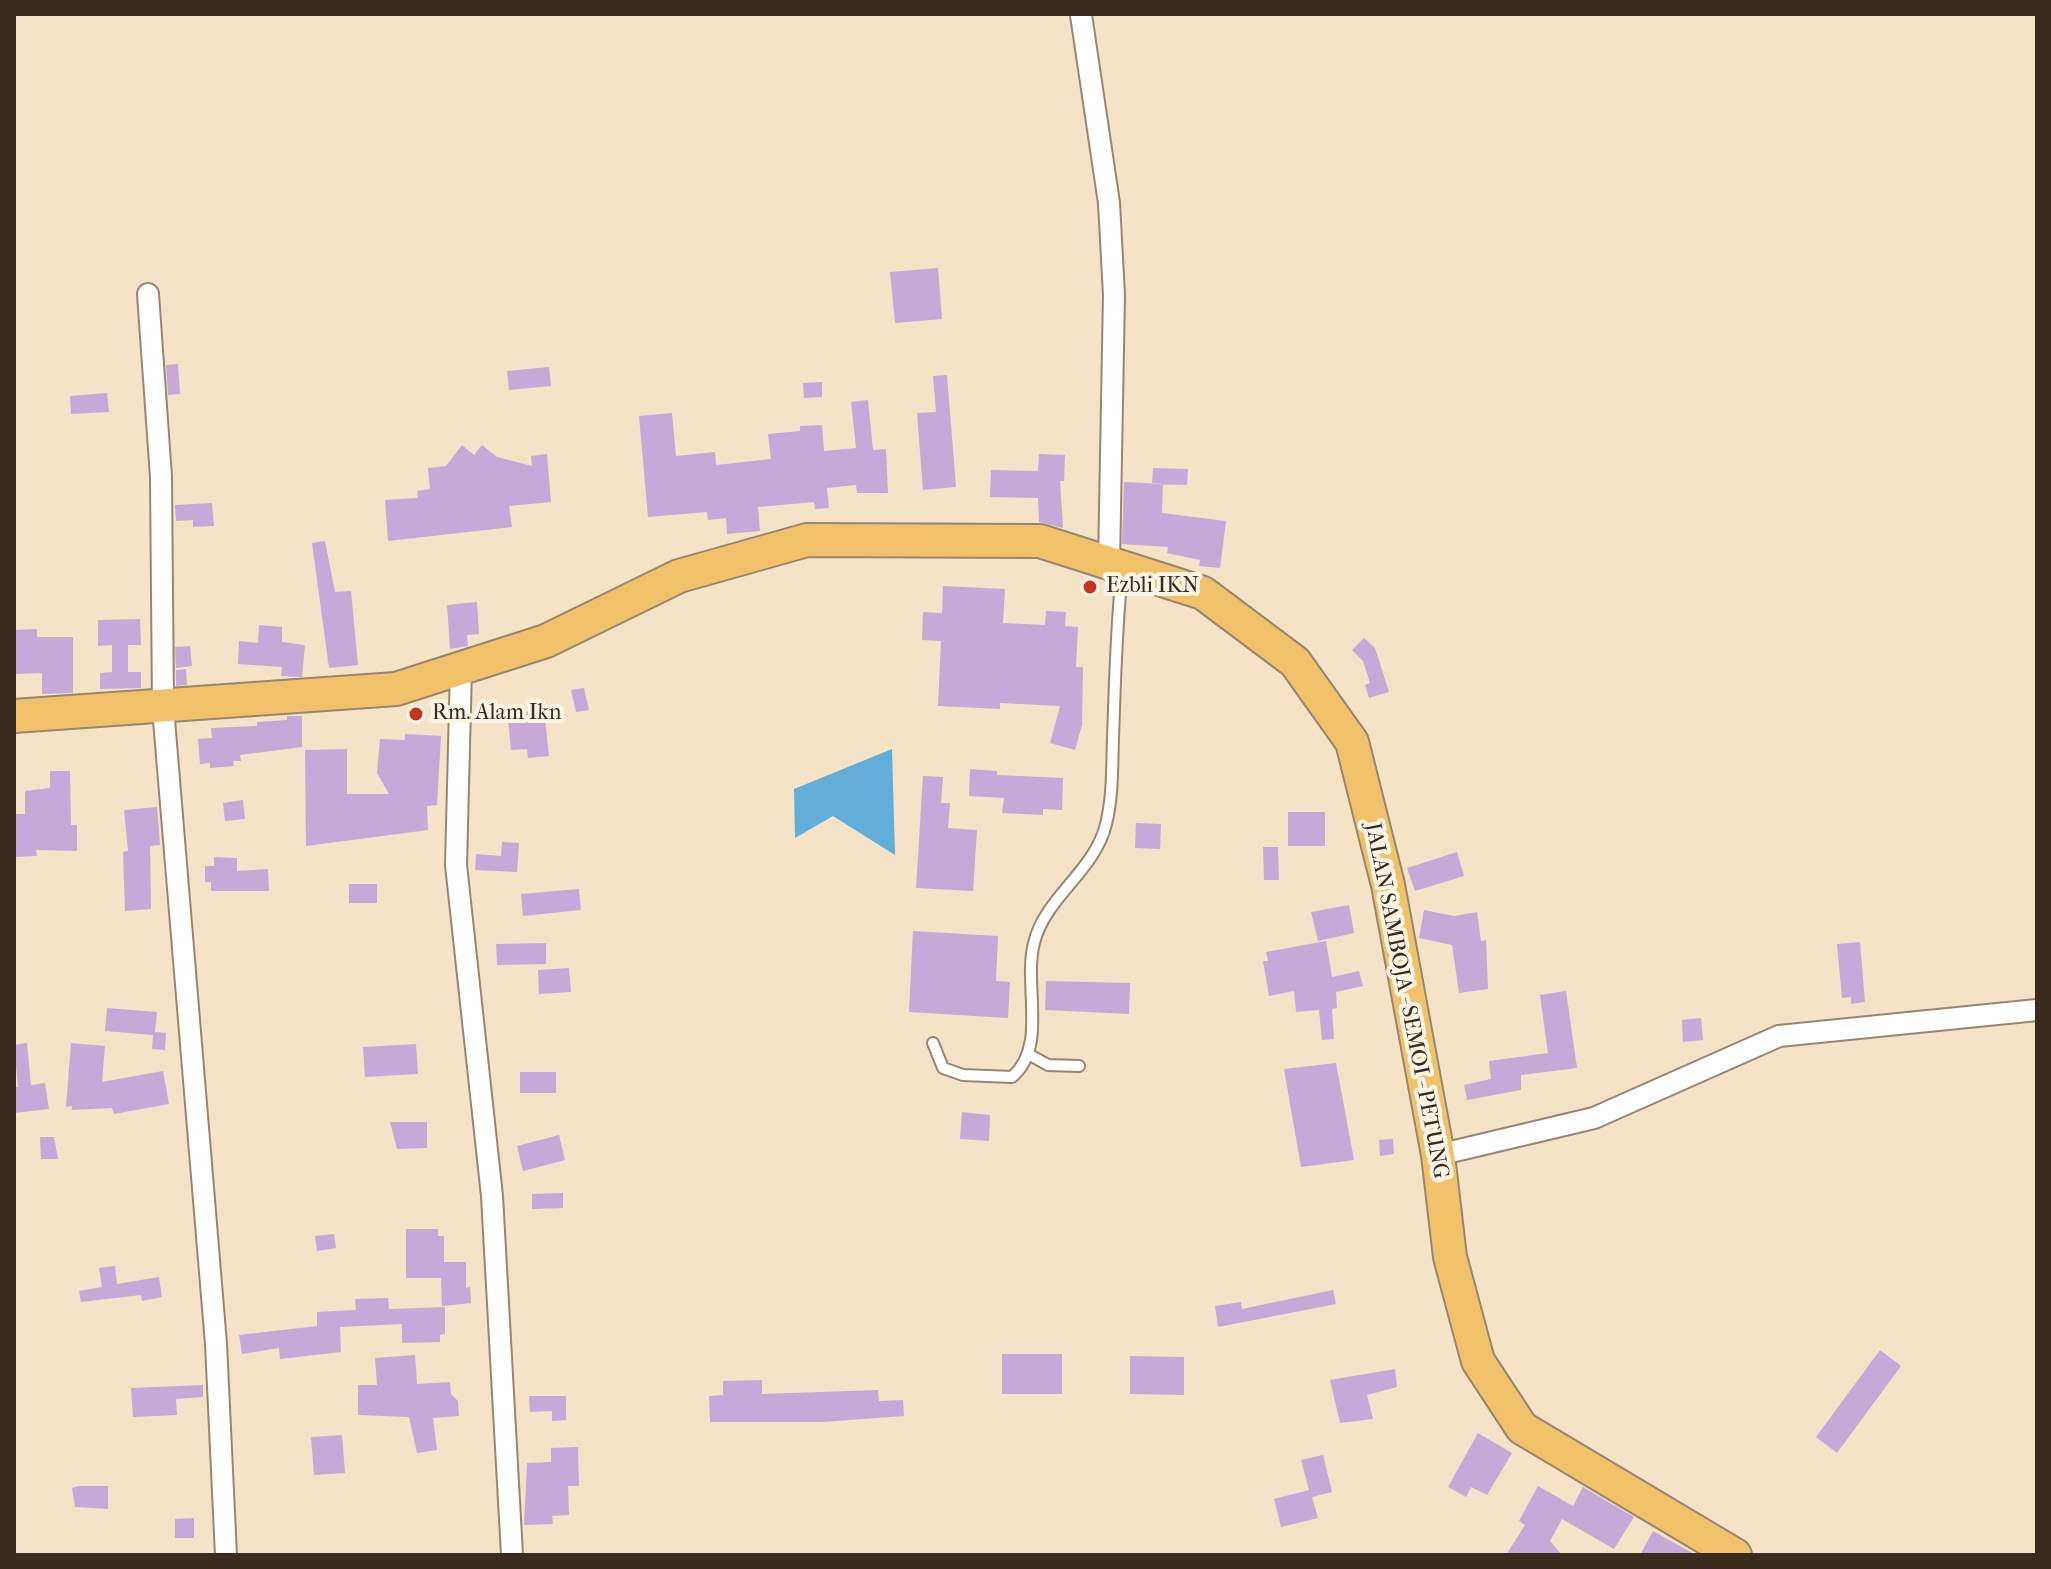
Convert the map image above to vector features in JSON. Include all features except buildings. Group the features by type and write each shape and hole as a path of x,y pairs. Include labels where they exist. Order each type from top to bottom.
{"highway":[{"name":"JALAN SAMBOJA - SEMOI - PETUNG","path":"14,716 163,708 396,689 546,641 679,576 807,540 1040,541 1203,593 1295,662 1352,742 1388,885 1438,1155 1450,1257 1478,1361 1522,1428 1735,1555"}],"street":[{"path":"1081,15 1109,203 1114,295 1116,565"},
{"path":"148,294 161,477 163,708 216,1344 226,1555"},
{"path":"461,668 456,865 492,1196 512,1555"},
{"path":"1438,1155 1594,1118 1779,1036 2037,1010"}],"lane":[{"path":"933,1043 943,1068 986,1078 1012,1077 1030,1055 1029,991 1034,941 1042,922 1090,862 1106,825 1112,781 1116,565"},
{"path":"1030,1055 1048,1065 1079,1066"}],"water":[{"path":"892,749 895,855 833,816 795,838 794,789"}],"place":[{"name":"Ezbli IKN","path":"1090,587"},
{"name":"Rm. Alam Ikn","path":"416,714"}]}
